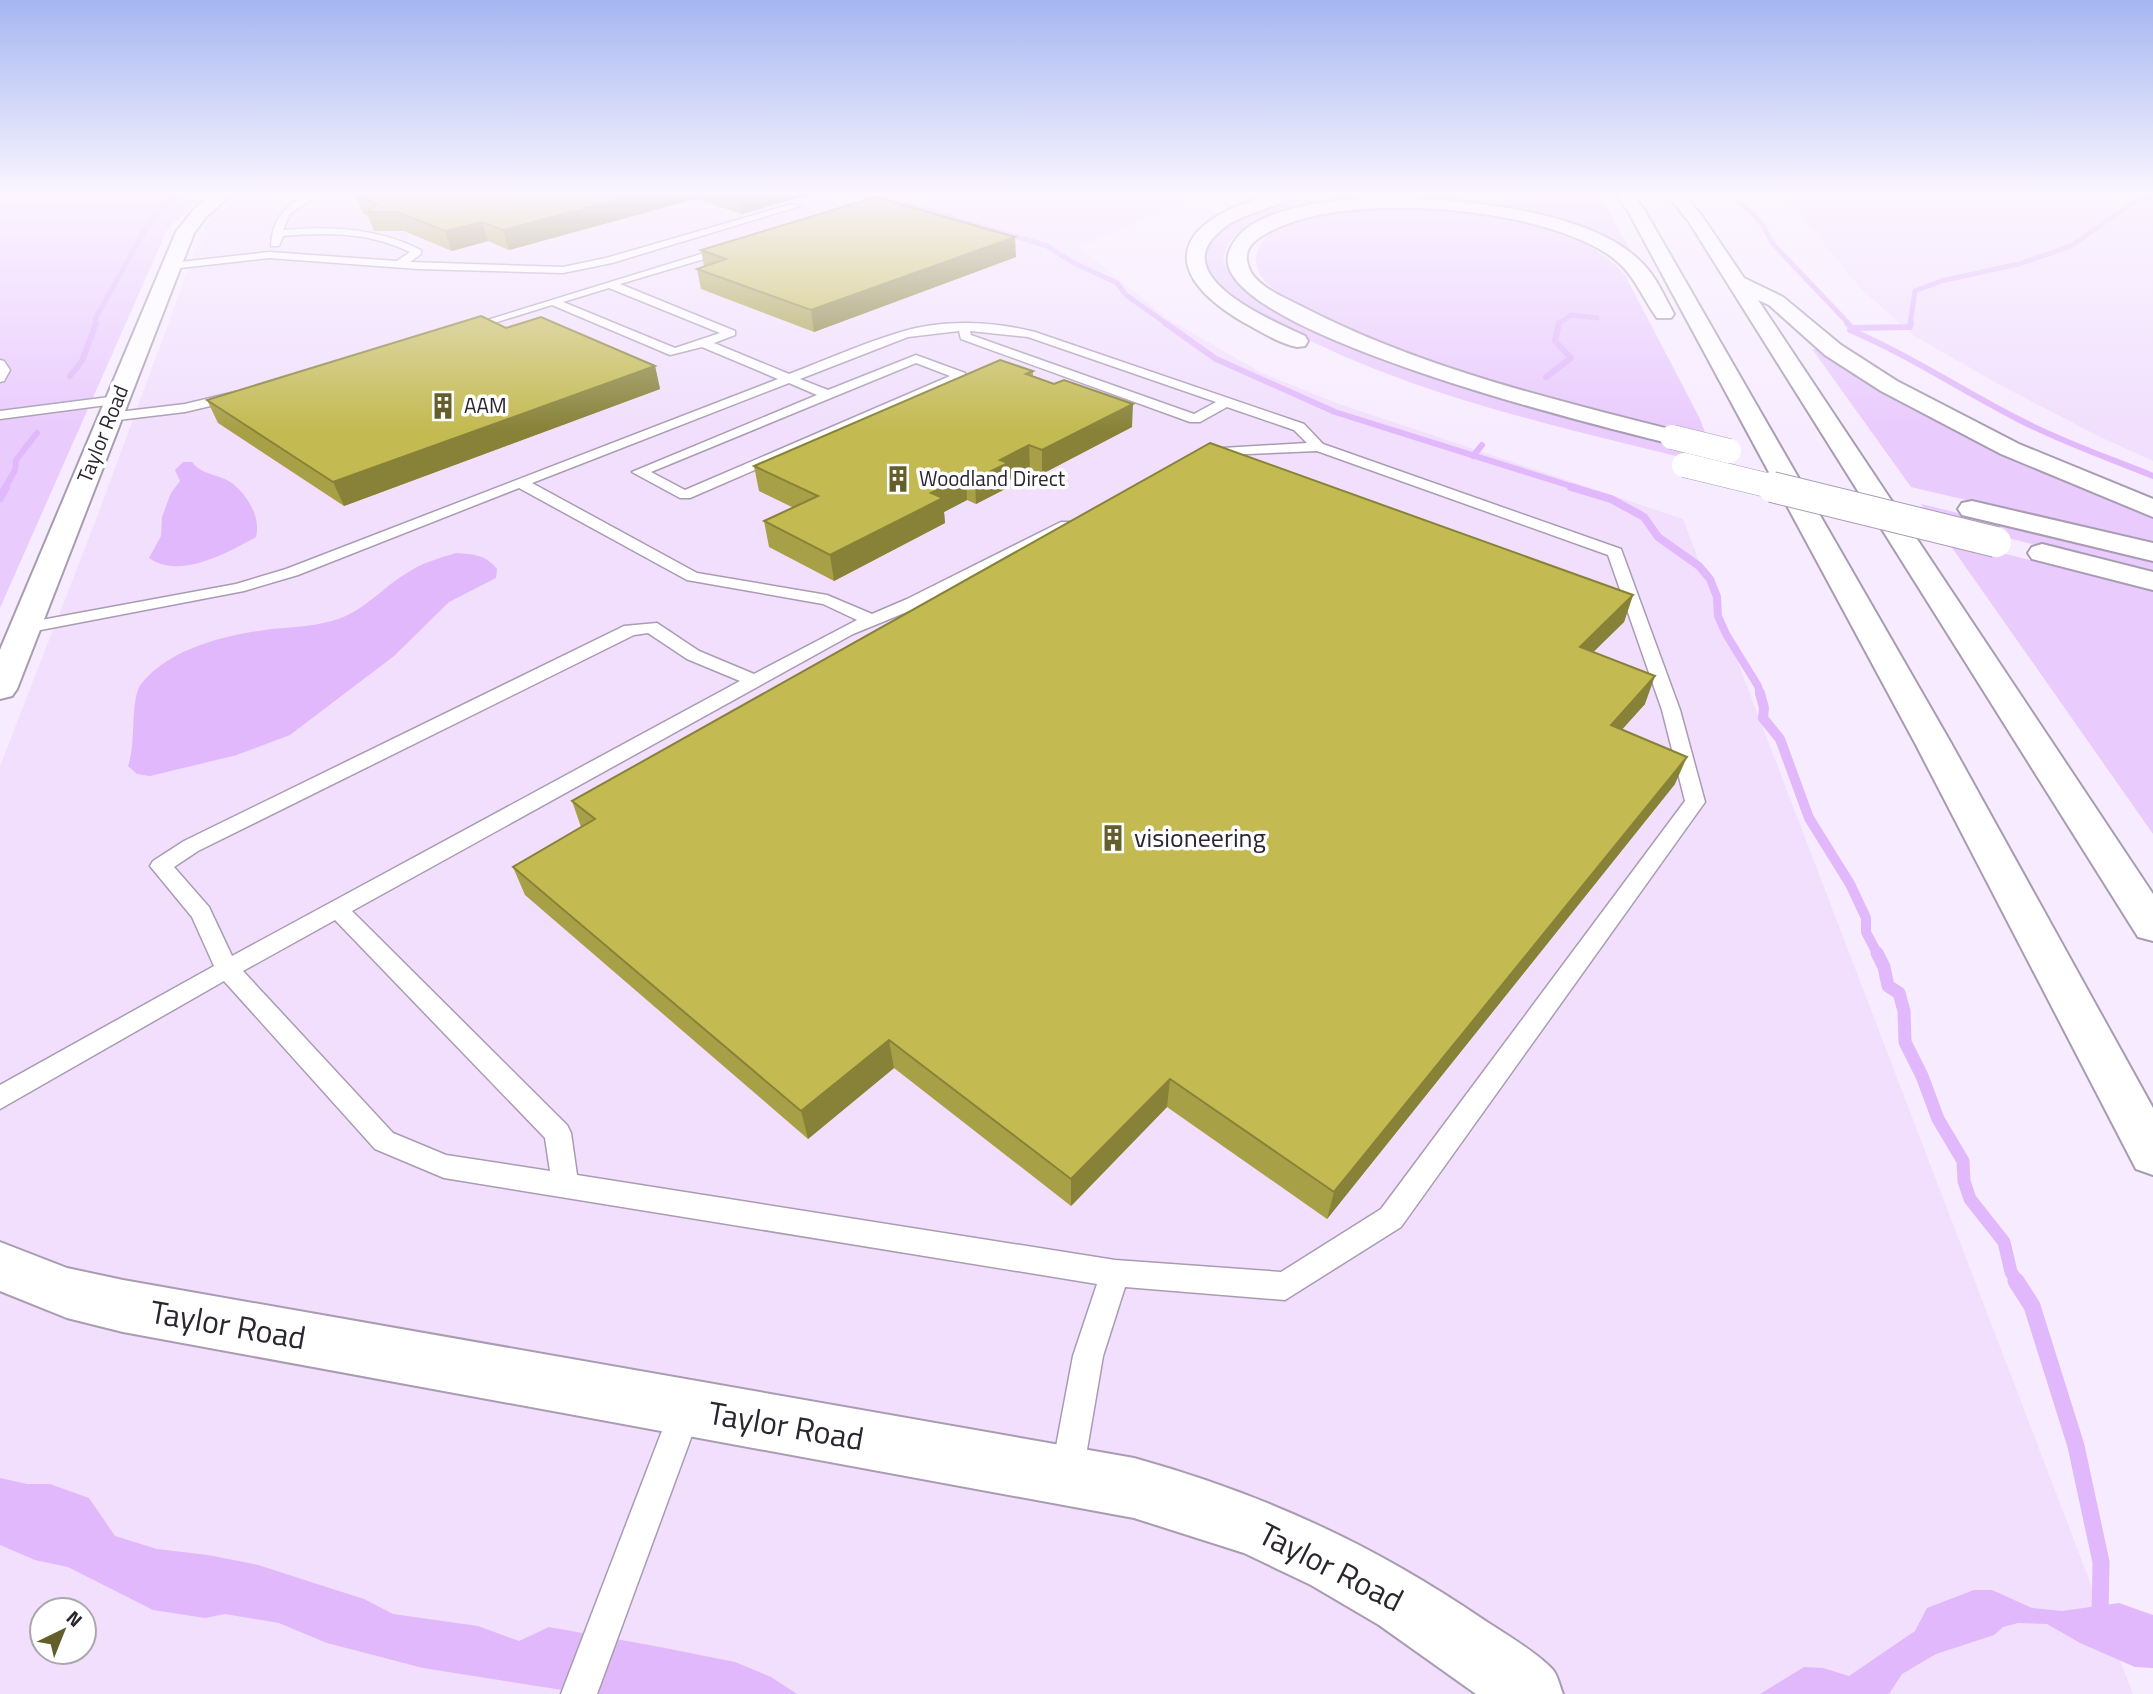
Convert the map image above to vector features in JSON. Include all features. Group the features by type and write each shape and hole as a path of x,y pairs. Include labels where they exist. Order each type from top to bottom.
{"main road":[{"name":"Taylor Road","path":"0,689 169,272"},
{"path":"1197,272 1201,281 1224,300 1316,350"},
{"path":"1242,272 1267,295 1314,321 1375,348 1672,454 1996,542 2153,581"},
{"path":"1641,272 1677,333 1720,363"},
{"path":"1670,272 1933,743 2153,1154"},
{"path":"1730,272 2153,926"},
{"path":"1734,279 1776,301 1833,350 1889,386 2010,449 2153,509"},
{"path":"1672,454 1803,468"},
{"path":"1829,475 1907,493"},
{"path":"1959,506 2153,552"},
{"name":"Taylor Road","path":"0,1266 67,1293 123,1306 1134,1488 1205,1508 1261,1529 1316,1555 1426,1617 1530,1694"}],"lane":[{"path":"448,334 652,272"},
{"path":"554,302 674,352 731,333 610,285"},
{"path":"964,327 965,337 1195,419 1227,401"},
{"path":"25,628 238,588 292,572 905,334 964,327 1010,329 1031,334 1299,427 1318,447"},
{"path":"703,343 828,395 916,359 961,376 685,495 639,472 828,395"},
{"path":"0,364 4,370 0,378"},
{"path":"0,415 185,408 251,393"},
{"path":"754,681 693,655 651,627 630,630 191,846 161,866 201,913 226,969 384,1141 444,1166 1115,1273 1285,1286 1391,1218 1695,802 1671,710 1615,552 1318,447 1199,454 1188,460"},
{"path":"520,483 693,577 827,600 872,620"},
{"path":"0,1098 336,908 847,630 913,603 1086,514"},
{"path":"336,908 558,1133 565,1185"},
{"path":"1067,1475 1088,1356 1115,1273"},
{"path":"579,1694 686,1408"}],"shaded area":[{"path":"0,272 148,272 0,608"},
{"path":"187,272 1110,272 1168,319 1262,373 1339,404 1683,519 2133,1694 0,1694 0,766 97,517"},
{"path":"1207,272 1229,272 1246,291 1283,314 1407,368 1509,401 1718,455 1724,468 1486,407 1370,367 1314,343 1260,314 1220,288"},
{"path":"1622,272 1700,419 1707,438 1521,391 1430,362 1305,308 1271,287 1259,273"},
{"path":"1847,272 2153,272 2153,461 2002,386 1914,336 1861,289"},
{"path":"1812,349 1821,350 1880,389 1943,425 2032,467 2153,516 2153,544 1911,487"},
{"path":"183,462 192,462 200,470 227,480 238,488 255,515 256,537 218,556 189,565 161,564 149,558 161,536 162,517 171,493 180,481 175,470"},
{"path":"1921,504 2153,560 2153,574 1931,519"},
{"path":"1946,539 2153,591 2153,834"},
{"path":"456,553 484,558 497,569 496,578 449,602 394,656 290,735 237,755 150,776 137,774 128,766 138,690 154,671 169,660 219,639 333,621 359,609 413,569"},
{"path":"0,1478 27,1484 50,1484 89,1498 115,1536 157,1549 258,1565 364,1599 393,1614 478,1626 519,1641 549,1627 660,1647 735,1662 771,1677 797,1694 588,1694 423,1668 327,1643 279,1623 225,1614 205,1618 153,1610 68,1567 35,1560 0,1545"},
{"path":"1974,1590 1992,1590 2032,1608 2062,1611 2119,1603 2153,1615 2153,1668 2135,1667 2080,1643 2047,1624 2018,1623 2003,1627 1994,1635 1936,1654 1902,1674 1889,1694 1760,1694 1804,1667 1823,1668 1849,1676 1915,1631 1927,1608"}],"building":[{"path":"705,272 917,272 811,310"},
{"name":"AAM","path":"481,316 506,328 541,317 655,366 333,482 207,400"},
{"name":"Woodland Direct","path":"1000,360 1033,371 1026,374 1054,384 1064,380 1133,404 1042,450 1029,445 1000,460 1008,463 975,479 966,476 931,493 943,498 830,555 764,521 818,496 754,466"},
{"name":"visioneering","path":"1210,443 1633,595 1580,647 1655,676 1611,725 1687,757 1334,1192 1170,1079 1071,1179 889,1040 801,1111 513,867 595,819 572,801"}],"waterway":[{"path":"96,323 95,319 121,272"},
{"path":"1094,272 1117,283 1126,295 1167,324"},
{"path":"1800,272 1849,324"},
{"path":"1910,324 1915,291 1941,281 1982,272"},
{"path":"1559,323 1571,315 1597,318"},
{"path":"70,376 82,361 96,323"},
{"path":"1165,323 1216,359 1335,412 1473,455"},
{"path":"1546,377 1571,358 1555,341 1559,323"},
{"path":"1847,323 1852,328 1910,327 1911,323"},
{"path":"1850,330 2036,428 2153,476"},
{"path":"5,488 15,470 16,460 37,433"},
{"path":"1473,455 1482,445"},
{"path":"1473,455 1577,488"},
{"path":"0,498 6,487"},
{"path":"1571,487 1611,499 1644,517 1658,537 1699,566 1710,579 1717,597 1718,616 1726,634 1758,686 1760,695"},
{"path":"1760,693 1764,708 1763,718 1780,739 1809,818 1850,884 1866,918 1866,932 1878,955"},
{"path":"1878,955 1888,986 1899,993 1904,1011 1905,1042 1922,1076 1938,1119 1963,1161 1964,1181 1970,1199 2004,1242 2011,1272 2018,1283"},
{"path":"2016,1281 2032,1306 2076,1446 2101,1562 2100,1616"}],"place":[{"name":"AAM","path":"443,406"},
{"name":"Woodland Direct","path":"898,479"},
{"name":"visioneering","path":"1113,838"}]}
